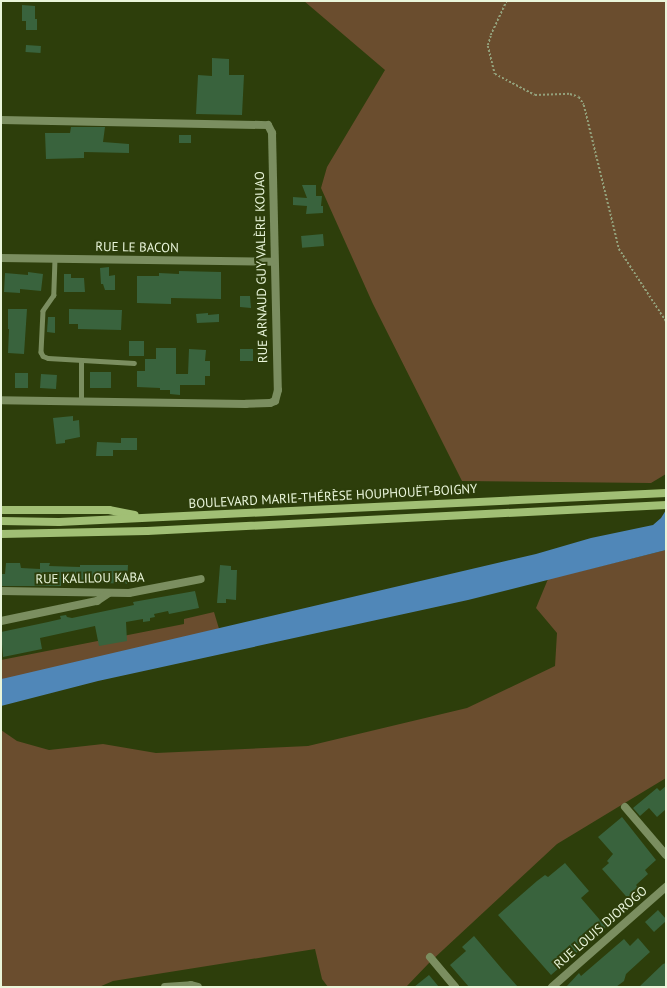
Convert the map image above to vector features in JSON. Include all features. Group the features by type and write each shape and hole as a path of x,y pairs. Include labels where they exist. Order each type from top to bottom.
{"main road":[{"name":"BOULEVARD MARIE-THÉRÈSE HOUPHOUËT-BOIGNY","path":"1,521 60,522 666,493"},
{"name":"BOULEVARD MARIE-THÉRÈSE HOUPHOUËT-BOIGNY","path":"1,534 155,530 666,505"},
{"path":"1,510 110,510 148,518"}],"street":[{"name":"RUE ARNAUD GUY VALÈRE KOUAO","path":"1,120 268,125 272,133 273,262 278,390 275,401 270,403 246,404 1,400"},
{"name":"RUE LE BACON","path":"1,258 273,262"},
{"name":"RUE KALILOU KABA","path":"1,591 109,593 150,590 201,579"},
{"path":"1,621 97,601 109,593"},
{"path":"624,807 666,855"},
{"name":"RUE LOUIS DJOROGO","path":"552,987 666,887"},
{"path":"430,957 455,987"},
{"path":"165,987 191,985 198,987"}],"lane":[{"path":"55,259 54,295 43,311 41,352 44,356 48,358 81,361 134,363"},
{"path":"81,361 81,401"}],"path":[{"path":"507,1 488,46 495,74 535,95 570,94 579,97 584,105 619,249 666,321"}],"shaded area":[{"path":"304,1 666,1 666,474 651,483 462,481 373,304 321,188 327,167 385,70"},
{"path":"666,550 666,778 557,844 430,962 406,987 328,987 322,979 315,949 113,981 99,987 1,987 1,730 17,741 49,750 103,744 156,753 308,746 467,708 555,666 557,633 536,608 548,579"},
{"path":"214,612 223,642 1,690 1,660 184,624 184,619"}],"water":[{"path":"666,510 666,550 468,600 98,681 1,706 1,679 536,554 591,538 653,525 661,518"}],"building":[{"path":"22,5 35,6 37,30 26,30 26,21 22,21"},
{"path":"26,45 41,46 40,53 26,52"},
{"path":"212,58 229,59 229,75 244,75 242,115 196,114 198,75 212,76"},
{"path":"71,127 105,127 103,142 129,144 129,153 84,152 84,158 46,159 45,133 70,133"},
{"path":"179,135 191,135 191,143 179,143"},
{"path":"302,185 316,185 316,196 322,196 321,206 323,206 323,213 306,214 307,206 293,205 293,197 307,198"},
{"path":"323,234 324,246 302,248 301,236"},
{"path":"109,267 109,276 115,275 115,290 105,290 103,284 101,284 100,268"},
{"path":"179,271 221,272 221,299 171,298 171,304 137,303 137,276 159,276 159,273 179,274"},
{"path":"28,272 43,274 41,291 20,289 20,293 4,292 5,273 28,275"},
{"path":"64,274 71,274 71,278 84,278 85,292 64,292"},
{"path":"240,296 250,296 251,308 240,307"},
{"path":"8,309 27,309 24,354 8,353"},
{"path":"69,309 122,310 121,330 78,329 78,324 69,324"},
{"path":"208,313 208,315 219,314 219,322 197,323 196,314"},
{"path":"48,317 55,317 55,333 47,332"},
{"path":"129,341 144,341 144,356 129,356"},
{"path":"156,348 176,348 176,374 188,374 189,349 206,350 205,361 210,361 210,376 205,376 205,385 180,385 180,395 170,394 170,390 160,390 160,388 137,387 137,371 145,371 145,359 156,359"},
{"path":"240,349 253,349 253,361 240,361"},
{"path":"90,372 111,372 111,388 90,388"},
{"path":"15,373 28,373 28,388 15,388"},
{"path":"41,374 57,375 56,389 40,388"},
{"path":"73,416 73,421 79,420 80,437 65,440 65,443 56,444 53,418"},
{"path":"121,438 137,438 137,450 113,450 113,456 96,456 97,442 121,443"},
{"path":"6,563 20,563 21,568 40,569 40,563 50,563 49,566 80,567 80,565 128,565 127,584 61,581 61,586 1,586 1,574 5,574"},
{"path":"220,565 231,566 231,570 237,570 236,600 226,599 226,603 217,603"},
{"path":"195,591 199,608 169,614 168,611 154,614 155,617 150,618 150,621 143,622 143,619 126,622 127,641 99,646 95,626 40,638 42,649 3,657 1,632 61,619 60,616 66,615 67,617 72,618 134,605 133,602"},
{"path":"666,786 666,809 657,817 649,808 640,816 633,808 657,788 660,791"},
{"path":"622,817 656,860 645,870 648,874 636,885 644,894 632,903 602,869 609,863 607,861 613,854 598,837"},
{"path":"565,863 589,891 581,898 606,927 551,975 498,915 537,881 545,875 548,877"},
{"path":"658,910 666,921 654,932 645,922"},
{"path":"474,936 518,987 469,987 450,965 466,951 462,947"},
{"path":"638,938 650,952 626,974 624,981 616,987 566,987 579,973 581,976 624,939 630,946"},
{"path":"666,963 666,987 639,987 663,964"},
{"path":"429,975 439,987 414,987"}]}
